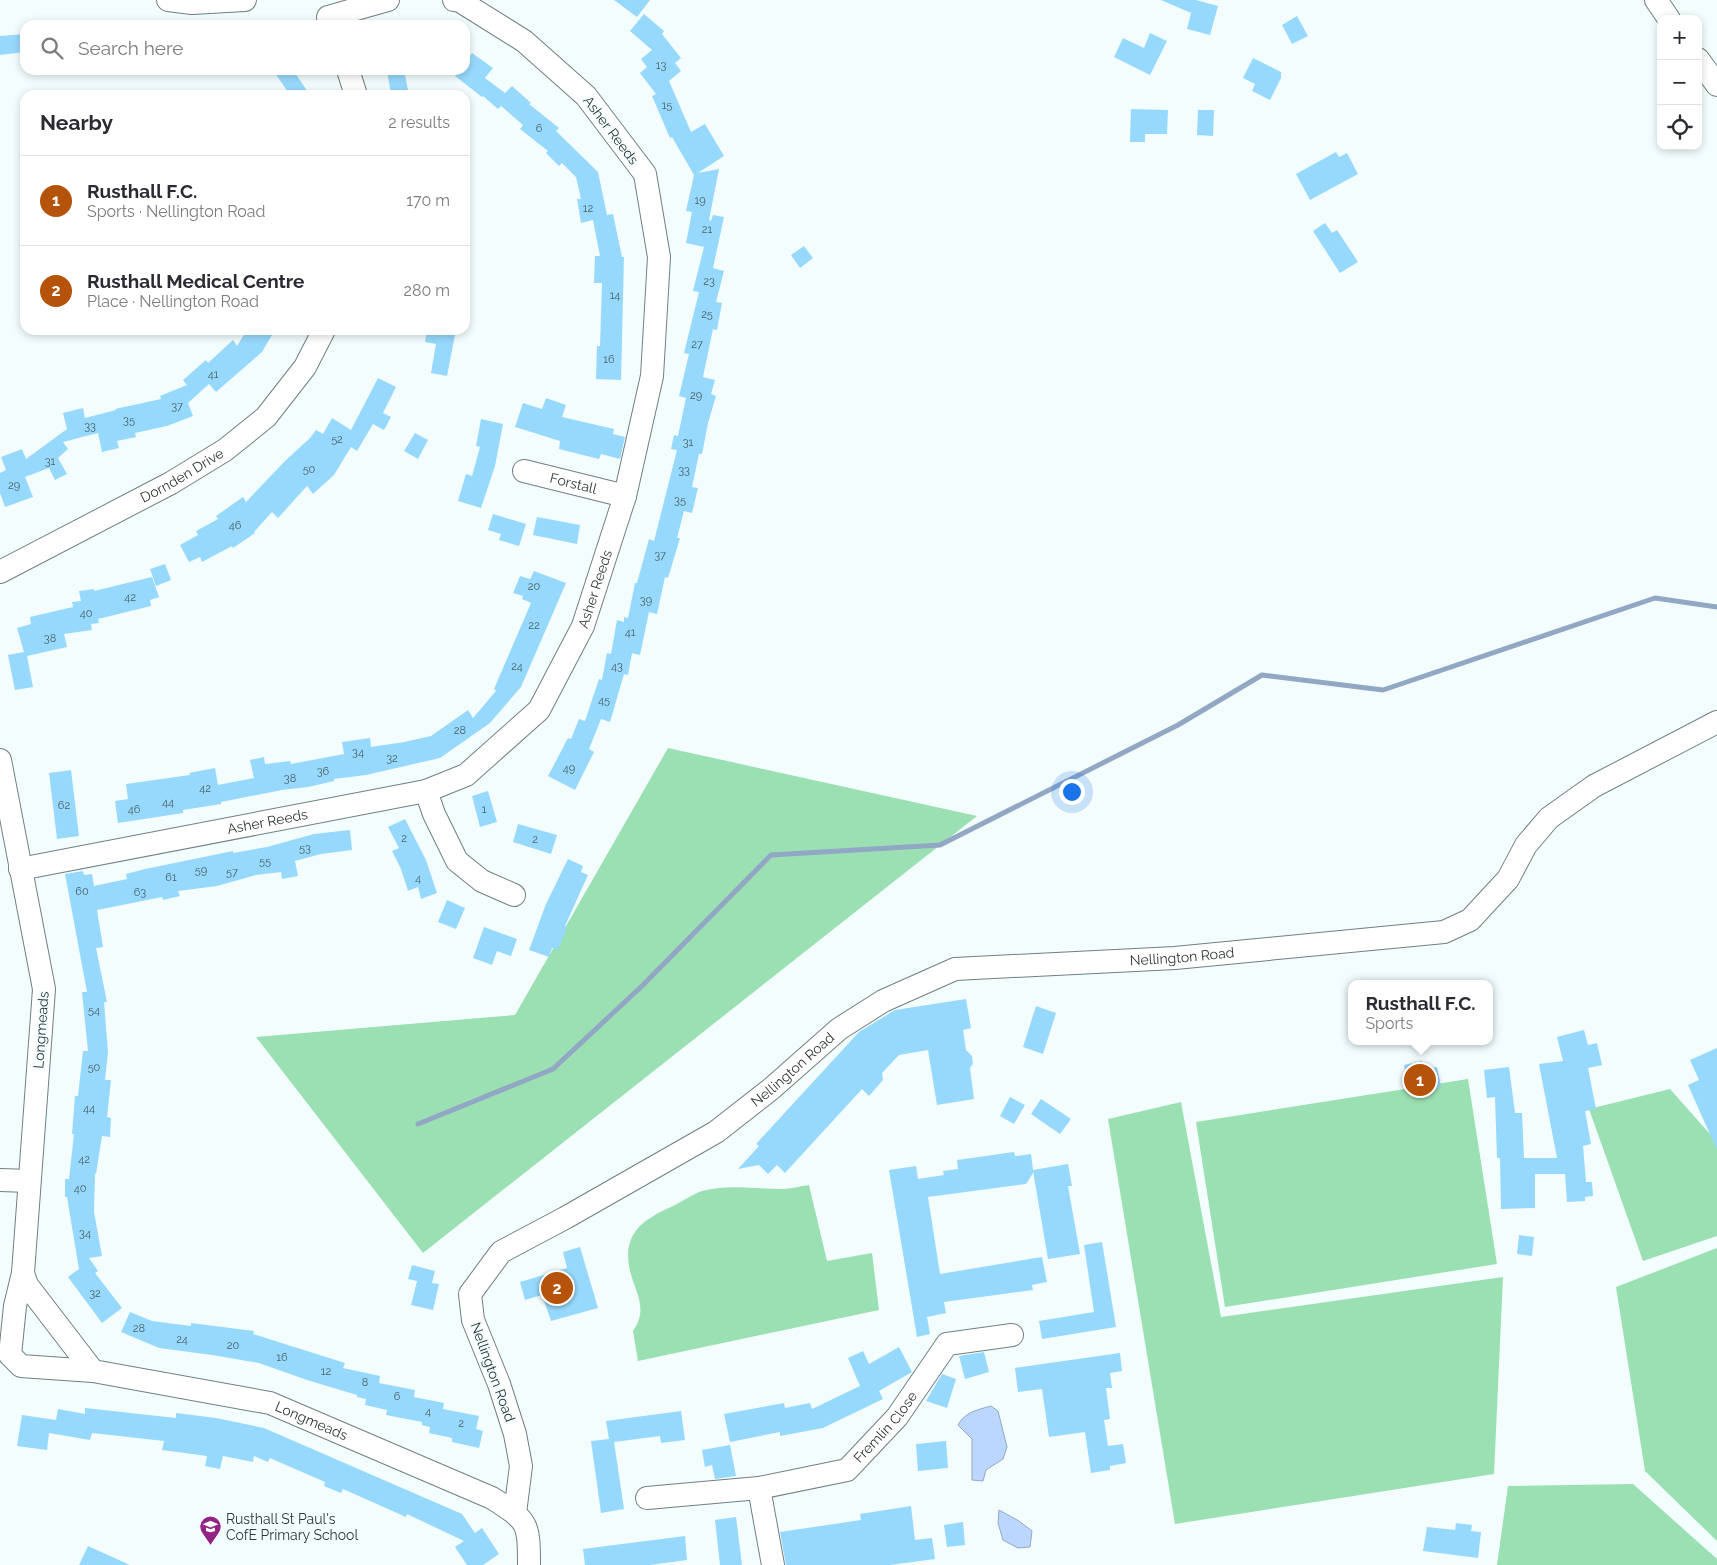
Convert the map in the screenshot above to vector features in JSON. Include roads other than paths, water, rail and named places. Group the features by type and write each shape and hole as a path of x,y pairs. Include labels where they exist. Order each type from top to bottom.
{"street":[{"path":"168,0 192,3 245,0"},
{"path":"327,14 388,0"},
{"name":"Asher Reeds","path":"20,869 426,791 466,775 539,710 583,626 625,496 652,376 659,257 645,174 586,96 524,41 460,1 454,0"},
{"path":"1656,0 1667,15"},
{"path":"1699,60 1717,85"},
{"path":"350,75 354,90"},
{"name":"Dornden Drive","path":"0,572 171,483 224,450 266,417 305,367 321,335"},
{"name":"Forstall","path":"524,471 625,496"},
{"name":"Nellington Road","path":"515,1512 522,1466 515,1434 499,1384 473,1320 470,1294 501,1252 565,1218 716,1132 770,1089 839,1029 883,1000 955,968 1175,958 1444,932 1470,920 1508,879 1526,845 1549,818 1594,786 1717,722"},
{"name":"Longmeads","path":"0,760 44,989 23,1273 15,1306 10,1355 21,1366 93,1371 270,1403 492,1498 515,1512"},
{"path":"426,791 434,814 456,861 482,881 514,895"},
{"path":"0,1180 29,1181"},
{"path":"23,1273 27,1285 93,1371"},
{"name":"Fremlin Close","path":"647,1498 759,1488 847,1470 898,1417 947,1344 1012,1335"},
{"path":"759,1488 773,1565"},
{"path":"515,1512 525,1523 529,1541 529,1565"}],"water":[{"path":"991,1406 998,1411 1007,1447 1003,1459 986,1470 983,1481 972,1480 972,1439 958,1425 968,1414"},
{"path":"999,1510 1032,1531 1030,1547 1018,1548 1003,1540 998,1523"}],"waterway":[{"path":"418,1124 553,1069 642,986 771,855 940,845 1178,725 1262,675 1383,690 1655,598 1717,607"}],"place":[{"name":"Rusthall F.C.","path":"1420,1080"},
{"name":"Rusthall Medical Centre","path":"557,1288"},
{"name":"Rusthall St Paul's CofE Primary School","path":"210,1546"}]}
